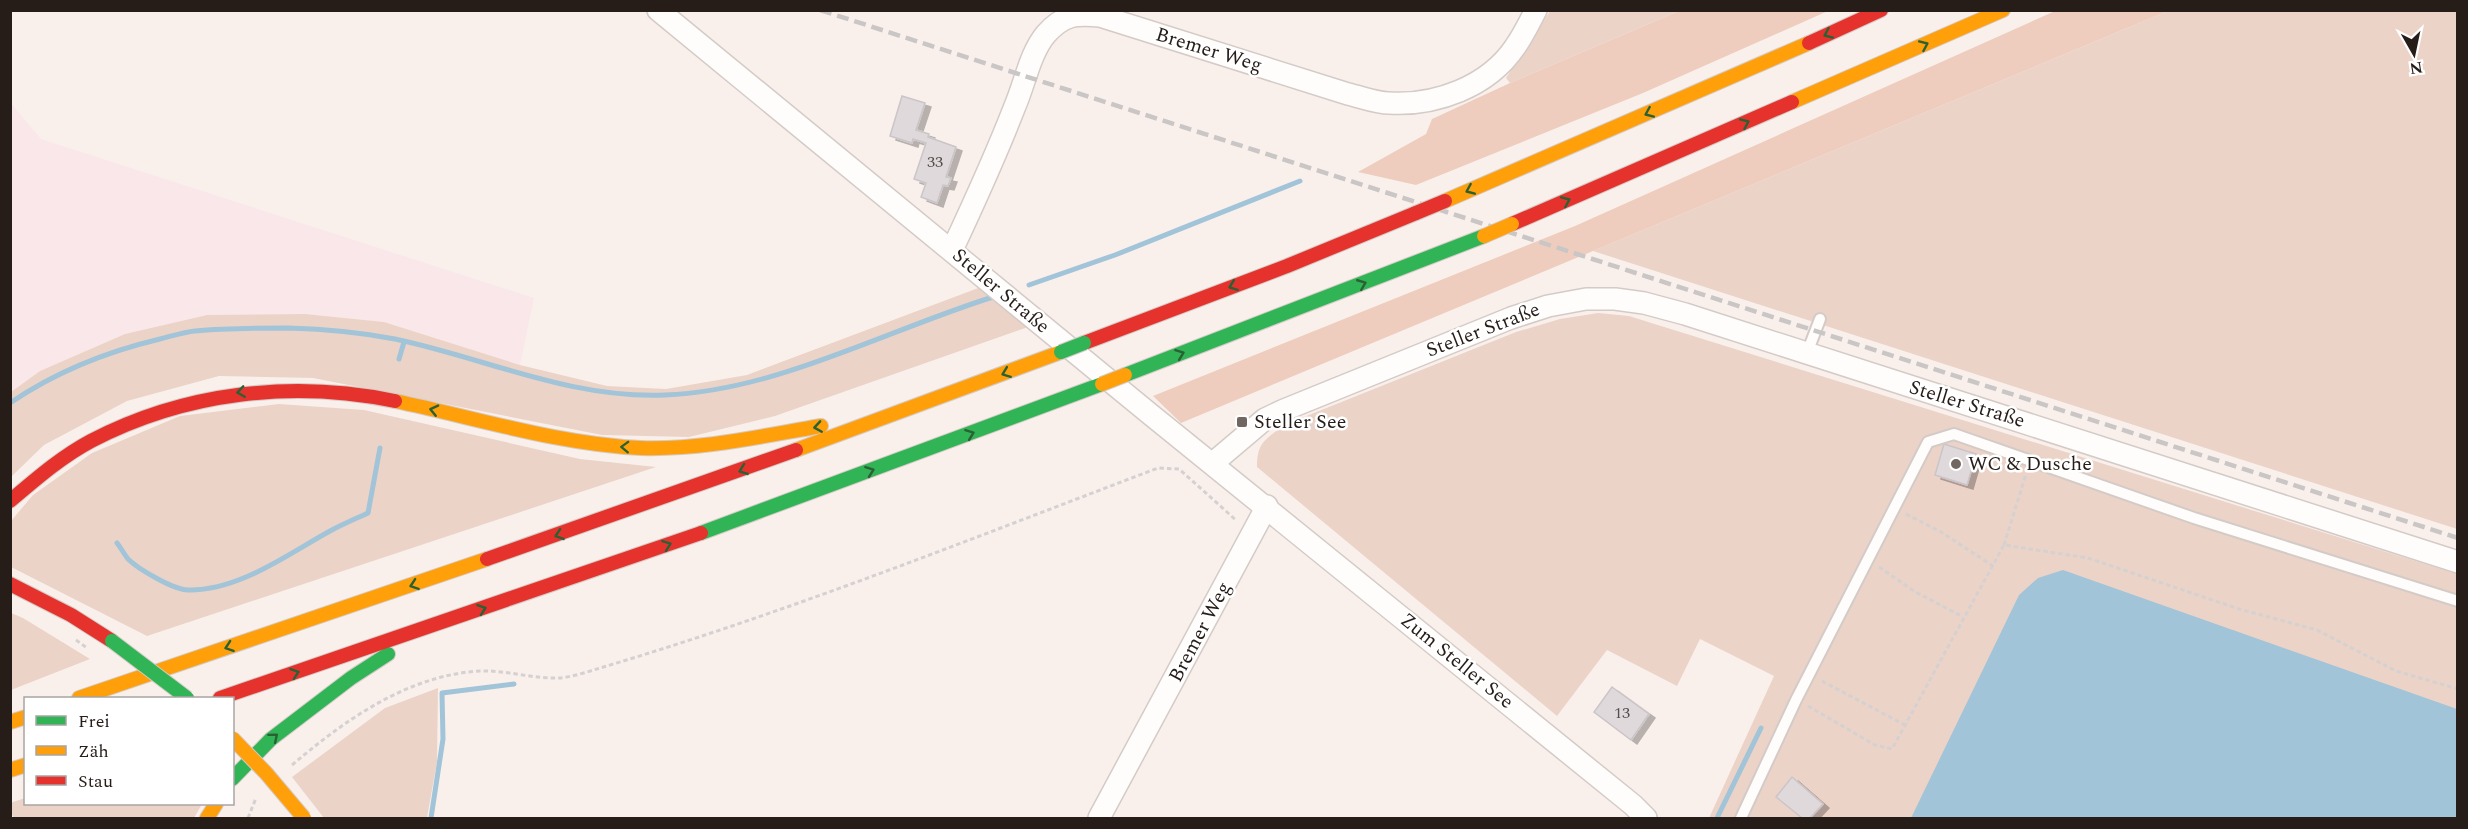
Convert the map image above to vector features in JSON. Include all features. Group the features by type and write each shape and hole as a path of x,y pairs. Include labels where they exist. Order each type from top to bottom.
{"main road":[{"path":"85,697 512,552 897,414 1287,266 1717,84 1881,10"},
{"path":"226,697 640,555 1102,384 1484,236 2003,10"},
{"path":"10,501 73,453 139,418 207,398 252,391 336,391 380,398 543,435 614,446 680,449 723,444 897,414"},
{"path":"10,584 71,615 112,641 185,697"},
{"path":"234,777 271,739 351,678 427,628"},
{"path":"234,740 266,772 304,819"},
{"path":"207,819 215,805"}],"street":[{"name":"Steller Straße","path":"658,10 1150,414 1213,463 1265,419 1284,410 1511,318 1548,306 1586,299 1615,299 1644,303 1807,353 2457,562"},
{"name":"Bremer Weg","path":"952,250 1015,108 1034,56 1046,35 1066,18 1077,14 1100,16 1348,94 1387,103 1425,103 1449,96 1487,75 1514,49 1536,10"},
{"path":"1213,463 1267,506"},
{"name":"Bremer Weg","path":"1100,819 1267,506"},
{"name":"Zum Steller See","path":"1267,506 1615,790 1646,819"}],"lane":[{"path":"1807,353 1820,320"},
{"path":"1741,819 1796,700 1928,442 1954,434 2194,518 2457,601"}],"path":[{"path":"1796,700 1875,745 1892,749 2004,545 2030,461"},
{"path":"290,766 347,722 384,698 452,675 482,671 560,678 597,669 776,610 1158,468 1179,469 1252,535"},
{"path":"1894,508 1941,532 1993,566"},
{"path":"2004,545 2088,558 2239,609 2317,630 2396,671 2457,689"},
{"path":"1867,560 1914,591 1964,618"},
{"path":"1809,674 1905,725"},
{"path":"248,819 256,796"}],"shaded area":[{"path":"1550,11 1679,11 1510,83 1506,78"},
{"path":"1679,11 1828,11 1643,93 1416,185 1358,172 1426,134 1432,119"},
{"path":"2055,11 2168,11 1181,423 1153,396 1575,226"},
{"path":"2168,11 2457,11 2457,529 1593,251"},
{"path":"10,102 41,139 534,298 520,365 384,322 305,314 207,315 125,334 40,371 11,392"},
{"path":"981,287 1031,326 775,416 689,437 602,435 313,378 219,376 127,401 44,445 11,477 11,392 40,371 125,334 207,315 305,314 384,322 520,365 607,386 666,389 747,375"},
{"path":"1598,313 1629,316 2457,574 2457,818 1709,818 1774,676 1700,639 1677,686 1607,650 1557,716 1257,467 1257,459 1263,442 1284,425 1516,332 1560,319"},
{"path":"279,404 364,410 580,459 656,467 147,636 11,567 11,521 33,495 92,453 180,416"},
{"path":"11,613 23,618 90,659 11,690"},
{"path":"438,688 437,762 427,818 324,818 292,777 385,708"},
{"path":"24,798 24,805 201,805 194,818 14,818 10,803"}],"water":[{"path":"2063,570 2457,709 2457,818 1911,818 2019,595 2038,578"}],"building":[{"path":"902,96 925,103 916,130 956,147 946,177 951,178 948,186 943,185 937,203 921,197 926,183 914,179 926,143 913,139 912,143 890,136"},
{"name":"WC & Dusche","path":"1944,444 1976,454 1967,485 1935,475"},
{"path":"1612,687 1649,714 1631,740 1594,712"},
{"path":"1792,777 1823,804 1810,818 1802,818 1776,797"}],"waterway":[{"path":"1029,285 1115,255 1300,181"},
{"path":"10,403 64,372 120,350 178,334 253,328 328,330 368,334 429,347 528,376 595,391 630,395 665,395 707,391 748,383 790,371 993,297"},
{"path":"399,359 404,342"},
{"path":"117,543 128,559 140,568 182,589 207,589 244,578 335,528 368,513 380,448"},
{"path":"431,818 443,739 442,693 514,684"},
{"path":"1717,818 1761,728"}],"railway":[{"path":"820,10 2458,538"}],"traffic: fast":[{"path":"1125,375 1484,236"},
{"path":"1061,352 1084,343"},
{"path":"701,533 1102,384"},
{"path":"112,641 186,697"},
{"path":"234,777 271,739 351,678 388,654"}],"traffic: slow":[{"path":"1792,102 2003,10"},
{"path":"1445,201 1809,43"},
{"path":"1484,236 1512,224"},
{"path":"796,450 1061,352"},
{"path":"1102,384 1125,375"},
{"path":"395,401 548,436 610,446 641,448 709,445 821,426"},
{"path":"82,697 487,559"},
{"path":"10,722 24,718"},
{"path":"234,740 304,818"},
{"path":"10,770 24,766"},
{"path":"207,818 215,805"}],"traffic: jam":[{"path":"1809,43 1881,10"},
{"path":"1512,224 1792,102"},
{"path":"1416,213 1445,201"},
{"path":"1084,343 1287,266 1416,213"},
{"path":"10,501 59,461 91,441 127,424 201,401 278,392 317,392 395,401"},
{"path":"487,559 796,450"},
{"path":"223,697 701,533"},
{"path":"10,584 71,615 112,641"}],"place":[{"name":"Steller See","path":"1242,422"},
{"name":"WC & Dusche","path":"1956,464"}]}
